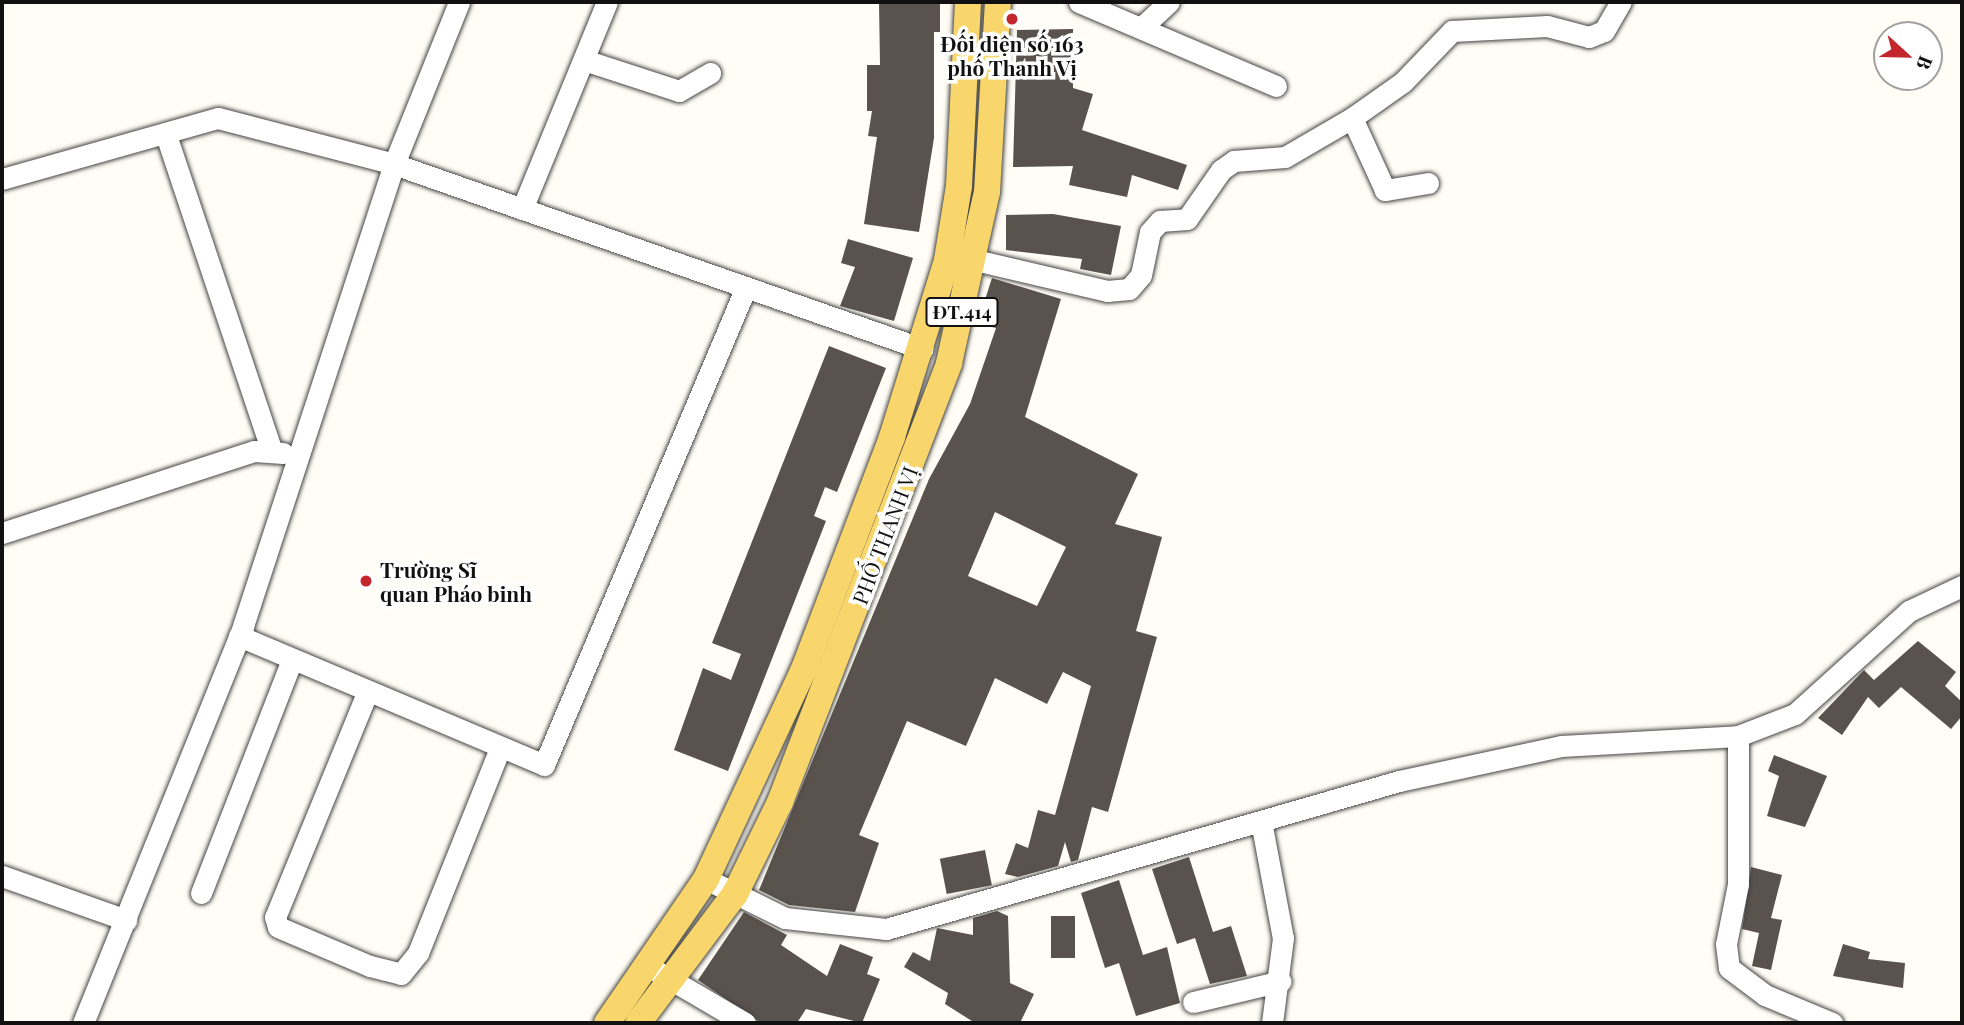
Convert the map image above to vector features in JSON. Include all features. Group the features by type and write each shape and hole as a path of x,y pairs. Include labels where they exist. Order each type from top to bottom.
{"main road":[{"name":"PHỐ THANH VỊ","path":"607,1023 706,879 804,669 923,349 959,186 968,2"},
{"name":"PHỐ THANH VỊ","path":"639,1022 673,981 735,894 780,802 949,363 975,260 987,192 998,2"}],"street":[{"path":"83,1023 239,636 394,164 459,2"},
{"path":"522,209 607,2"},
{"path":"1079,2 1276,86"},
{"path":"1141,28 1169,2"},
{"path":"975,260 1107,291 1129,289 1141,275 1150,232 1160,221 1187,219 1221,170 1234,161 1285,158 1352,118 1403,82 1452,31 1547,26 1589,37 1604,31 1621,2"},
{"path":"584,60 679,91 710,73"},
{"path":"2,178 166,135 218,118 394,164 923,349"},
{"path":"1352,118 1350,125 1385,190 1428,183"},
{"path":"166,135 271,449"},
{"path":"239,636 367,693 544,765 746,288"},
{"path":"2,533 271,449 296,457"},
{"path":"706,879 785,918 886,929 1399,781 1560,746 1738,736 1795,713 1909,611 1962,586"},
{"path":"201,893 292,660"},
{"path":"367,693 275,917 278,927 370,966 401,974 418,953 500,748"},
{"path":"1738,736 1738,884 1726,944 1729,968 1765,995 1832,1023"},
{"path":"1261,821 1277,881 1281,981 1272,1023"},
{"path":"2,876 126,920"},
{"path":"648,966 745,1023"},
{"path":"1193,1002 1281,981"}],"building":[{"path":"879,2 940,2 940,32 934,32 934,138 919,232 864,224 877,137 868,136 872,111 867,111 867,65 880,65"},
{"path":"1073,29 1073,88 1093,94 1082,130 1187,165 1178,190 1132,175 1127,197 1069,185 1073,166 1013,167 1017,30"},
{"path":"1053,214 1121,226 1111,275 1080,269 1082,259 1006,250 1006,215"},
{"path":"848,239 913,258 894,321 840,306 855,267 841,263"},
{"path":"992,278 1061,299 1025,417 1138,474 1115,524 1162,537 1136,631 1157,637 1108,812 1092,807 1078,860 1071,862 1065,842 1058,866 1018,877 1005,874 1016,843 1028,848 1038,810 1055,815 1091,686 1063,672 1047,704 995,678 966,746 907,721 859,835 879,843 855,912 789,905 759,890 929,479 970,404 996,328 988,326 991,315 981,312","holes":["995,512 1066,547 1037,606 968,576"]},
{"path":"829,346 886,368 837,492 825,487 814,516 826,521 728,771 674,750 703,668 731,680 741,654 712,643"},
{"path":"1918,641 1956,672 1945,686 1962,702 1962,716 1951,729 1901,687 1879,708 1868,697 1842,735 1818,718 1864,670 1874,680"},
{"path":"1774,755 1827,776 1805,827 1767,816 1779,776 1768,771"},
{"path":"985,850 992,885 947,894 940,859"},
{"path":"1189,857 1213,932 1231,926 1247,976 1210,984 1195,938 1177,944 1152,869"},
{"path":"1751,867 1782,875 1771,918 1782,920 1771,970 1752,966 1759,933 1742,929"},
{"path":"1119,880 1143,955 1167,947 1180,1003 1136,1016 1119,963 1105,968 1081,893"},
{"path":"997,911 1008,916 1010,983 1034,994 1020,1023 975,1023 945,1004 948,993 904,967 913,952 930,961 937,928 973,935 973,918"},
{"path":"744,912 787,935 781,945 827,976 840,944 873,957 867,974 880,979 862,1023 806,1009 797,1023 761,1023 698,980"},
{"path":"1051,916 1075,916 1075,958 1051,958"},
{"path":"1843,944 1870,952 1868,959 1905,963 1903,988 1833,976"}],"place":[{"name":"Đối diện số 163 phố Thanh Vị","path":"1012,19"},
{"name":"Trường Sĩ quan Pháo binh","path":"366,581"}]}
